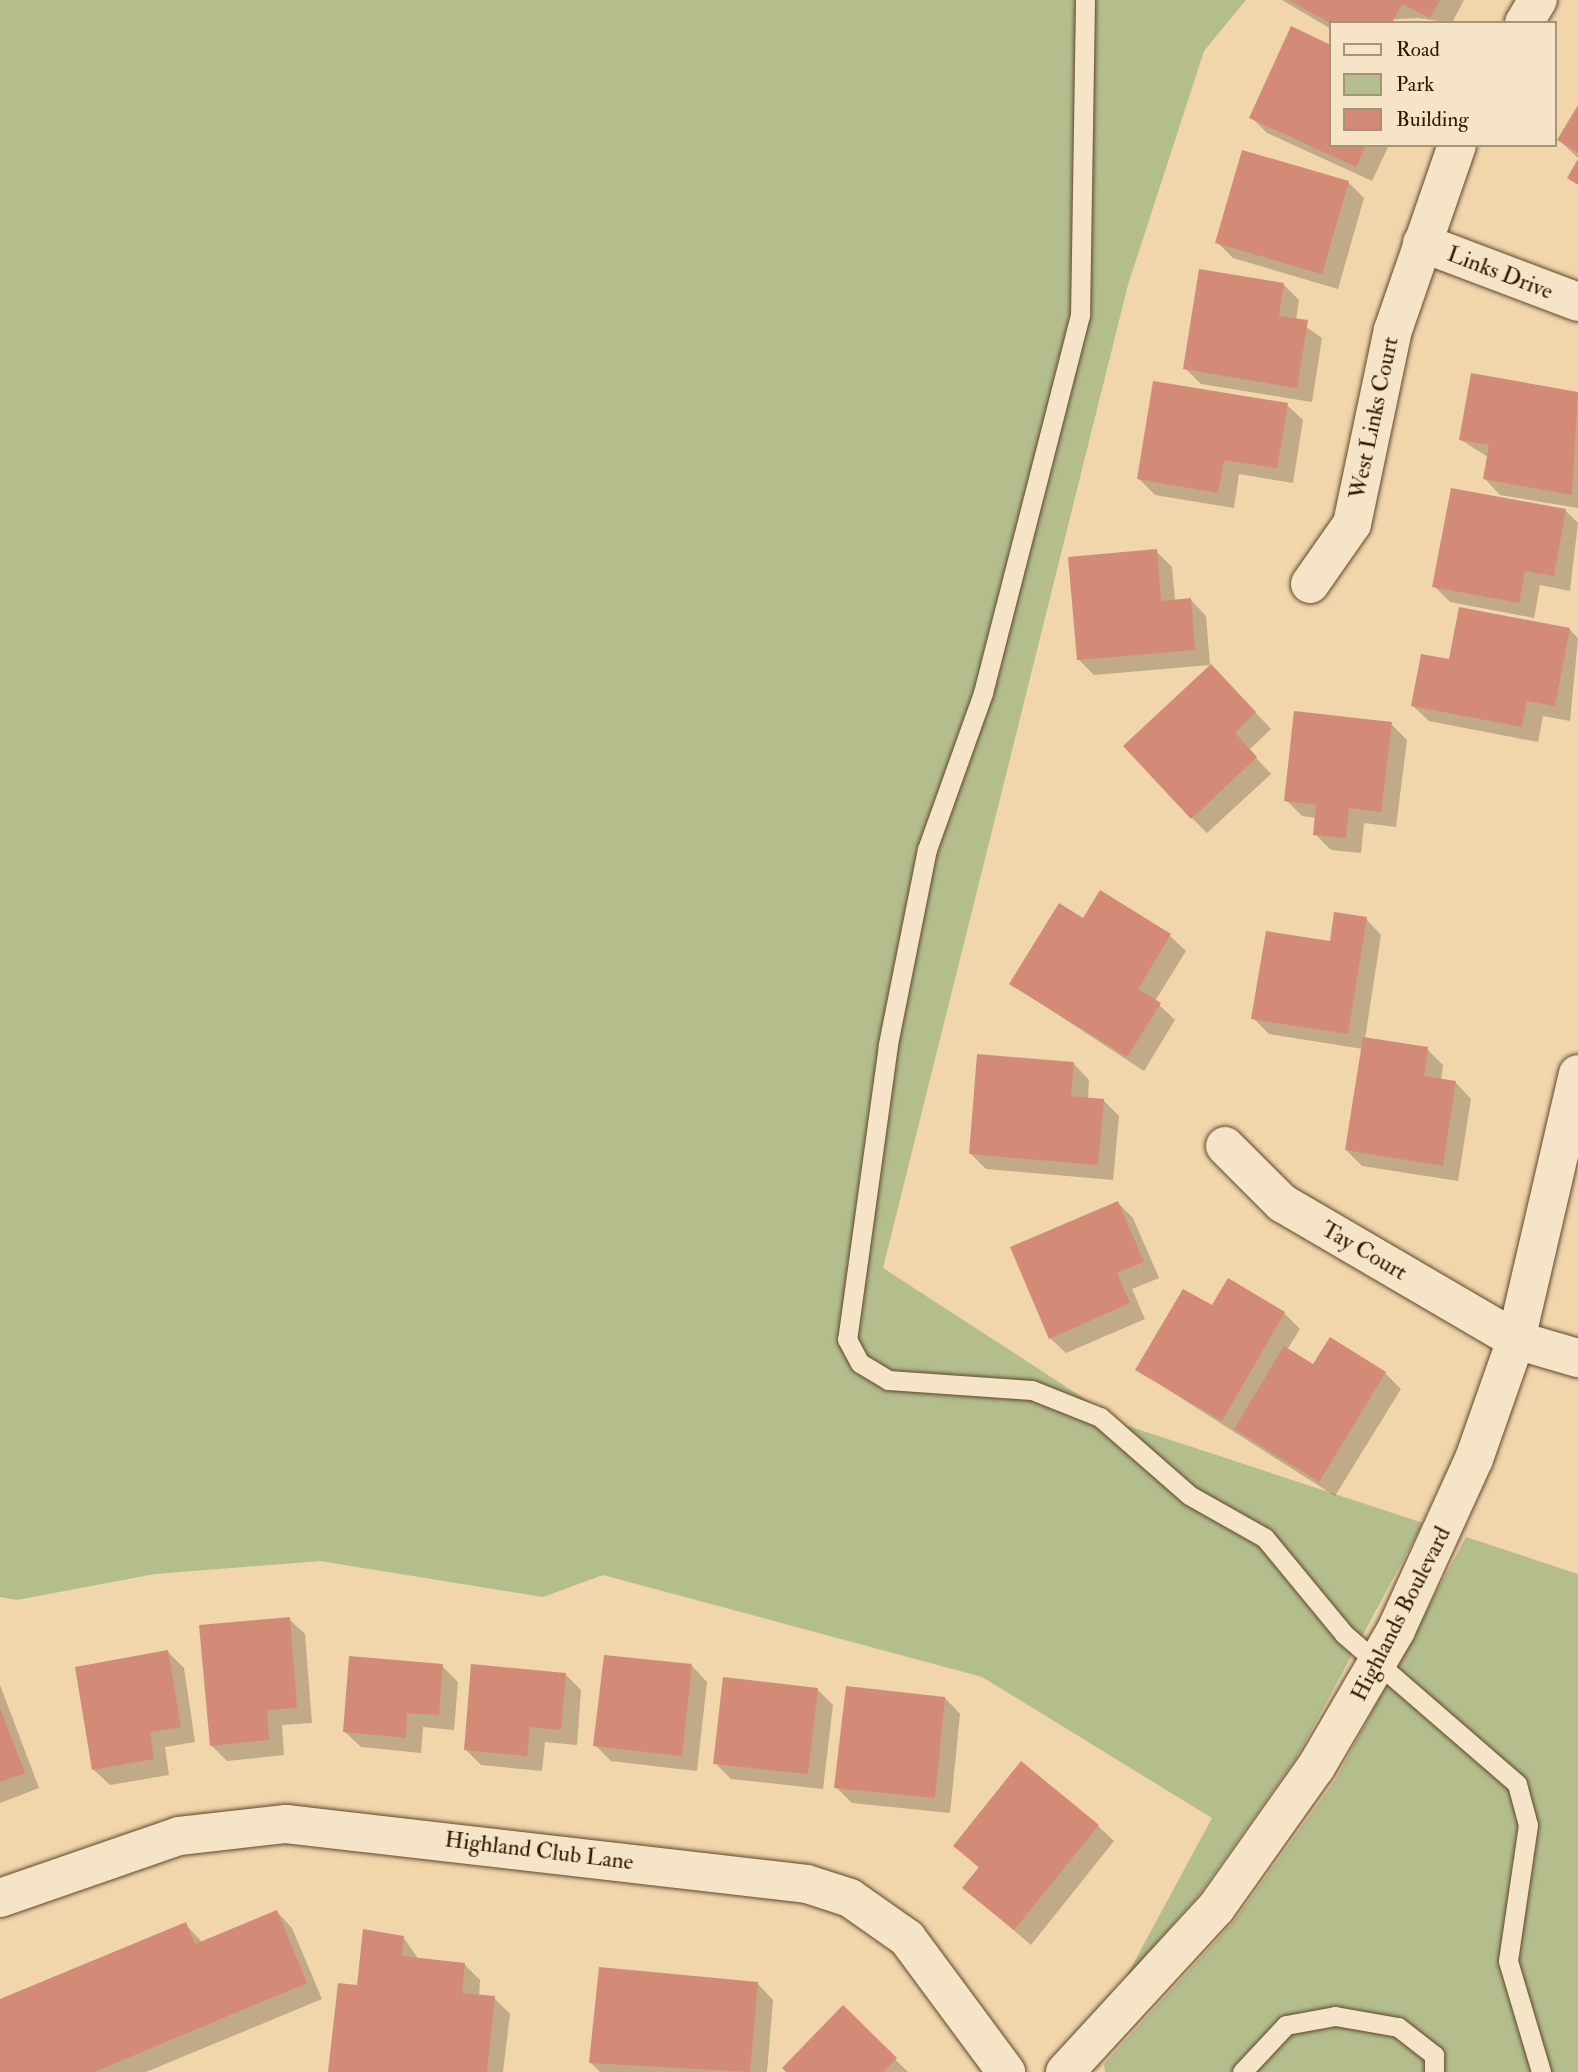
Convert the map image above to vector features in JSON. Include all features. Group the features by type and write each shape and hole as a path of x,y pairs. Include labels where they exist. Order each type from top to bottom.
{"street":[{"path":"1525,21 1538,0"},
{"name":"West Links Court","path":"1310,584 1352,524 1393,330 1456,147"},
{"name":"Links Drive","path":"1422,243 1578,302"},
{"name":"Highlands Boulevard","path":"1065,2072 1216,1908 1316,1768 1378,1662 1445,1530 1516,1340 1578,1074"},
{"name":"Tay Court","path":"1225,1146 1282,1203 1516,1340 1578,1358"},
{"name":"Highland Club Lane","path":"0,1898 178,1836 286,1824 807,1884 850,1898 907,1938 1006,2072"}],"lane":[{"path":"1085,0 1080,315 983,693 927,849 888,1045 847,1339 860,1363 888,1380 1032,1390 1100,1417 1189,1495 1265,1538 1322,1611 1517,1784 1526,1800 1528,1825 1508,1961 1541,2072"},
{"path":"1242,2072 1286,2025 1335,2016 1398,2027 1434,2055 1434,2072"}],"green space":[{"path":"0,0 1246,0 1204,51 1128,285 883,1268 1125,1425 1423,1523 1297,1757 1198,1896 1125,1979 1212,1818 982,1677 603,1575 543,1597 320,1561 155,1574 17,1600 0,1597"},
{"path":"1466,1537 1578,1574 1578,2072 1105,2072 1104,2064 1235,1920 1336,1779"}],"building":[{"path":"1289,0 1440,0 1430,18 1402,4 1393,21 1330,23"},
{"path":"1291,26 1330,45 1330,147 1365,147 1356,167 1249,118"},
{"path":"1578,105 1578,153 1557,140"},
{"path":"1242,150 1349,181 1322,274 1215,243"},
{"path":"1578,159 1578,185 1567,178"},
{"path":"1199,269 1284,283 1279,316 1308,320 1297,388 1183,369"},
{"path":"1471,373 1578,392 1572,495 1483,479 1489,445 1459,440"},
{"path":"1153,381 1288,403 1277,468 1224,460 1218,493 1137,479"},
{"path":"1451,488 1566,509 1554,576 1525,571 1519,603 1432,587"},
{"path":"1157,549 1161,601 1191,598 1195,650 1077,660 1068,557"},
{"path":"1459,607 1570,628 1555,706 1527,701 1522,727 1411,706 1421,654 1449,659"},
{"path":"1211,664 1256,712 1235,733 1257,757 1191,819 1123,746"},
{"path":"1294,711 1392,722 1381,812 1349,808 1346,838 1313,835 1316,805 1284,801"},
{"path":"1100,890 1171,934 1138,989 1161,1003 1127,1057 1009,984 1059,903 1083,918"},
{"path":"1334,912 1367,917 1348,1034 1251,1019 1266,931 1330,941"},
{"path":"1363,1037 1428,1047 1424,1076 1456,1081 1443,1166 1345,1150"},
{"path":"977,1054 1074,1062 1071,1096 1104,1099 1098,1165 969,1154"},
{"path":"1118,1201 1144,1262 1117,1273 1130,1303 1049,1339 1010,1247"},
{"path":"1228,1278 1285,1312 1222,1421 1135,1370 1183,1289 1212,1305"},
{"path":"1330,1337 1386,1372 1319,1482 1234,1429 1284,1346 1313,1364"},
{"path":"290,1617 297,1708 267,1710 269,1740 210,1746 199,1625"},
{"path":"168,1650 181,1727 150,1732 154,1759 92,1770 75,1667"},
{"path":"604,1655 692,1664 682,1756 593,1746"},
{"path":"349,1656 443,1664 439,1715 407,1713 406,1738 343,1732"},
{"path":"471,1664 566,1673 561,1730 530,1727 527,1756 464,1750"},
{"path":"723,1677 818,1688 808,1774 713,1764"},
{"path":"846,1686 945,1697 935,1798 834,1788"},
{"path":"0,1708 25,1773 0,1782"},
{"path":"1021,1761 1099,1825 1014,1930 962,1888 979,1867 953,1846"},
{"path":"277,1910 307,1983 94,2072 0,2072 0,1999 186,1922 195,1944"},
{"path":"363,1929 404,1936 402,1956 465,1963 462,1993 495,1996 487,2072 328,2072 338,1983 357,1985"},
{"path":"599,1967 758,1982 750,2072 589,2063"},
{"path":"843,2005 897,2058 883,2072 786,2072 782,2068"}]}
